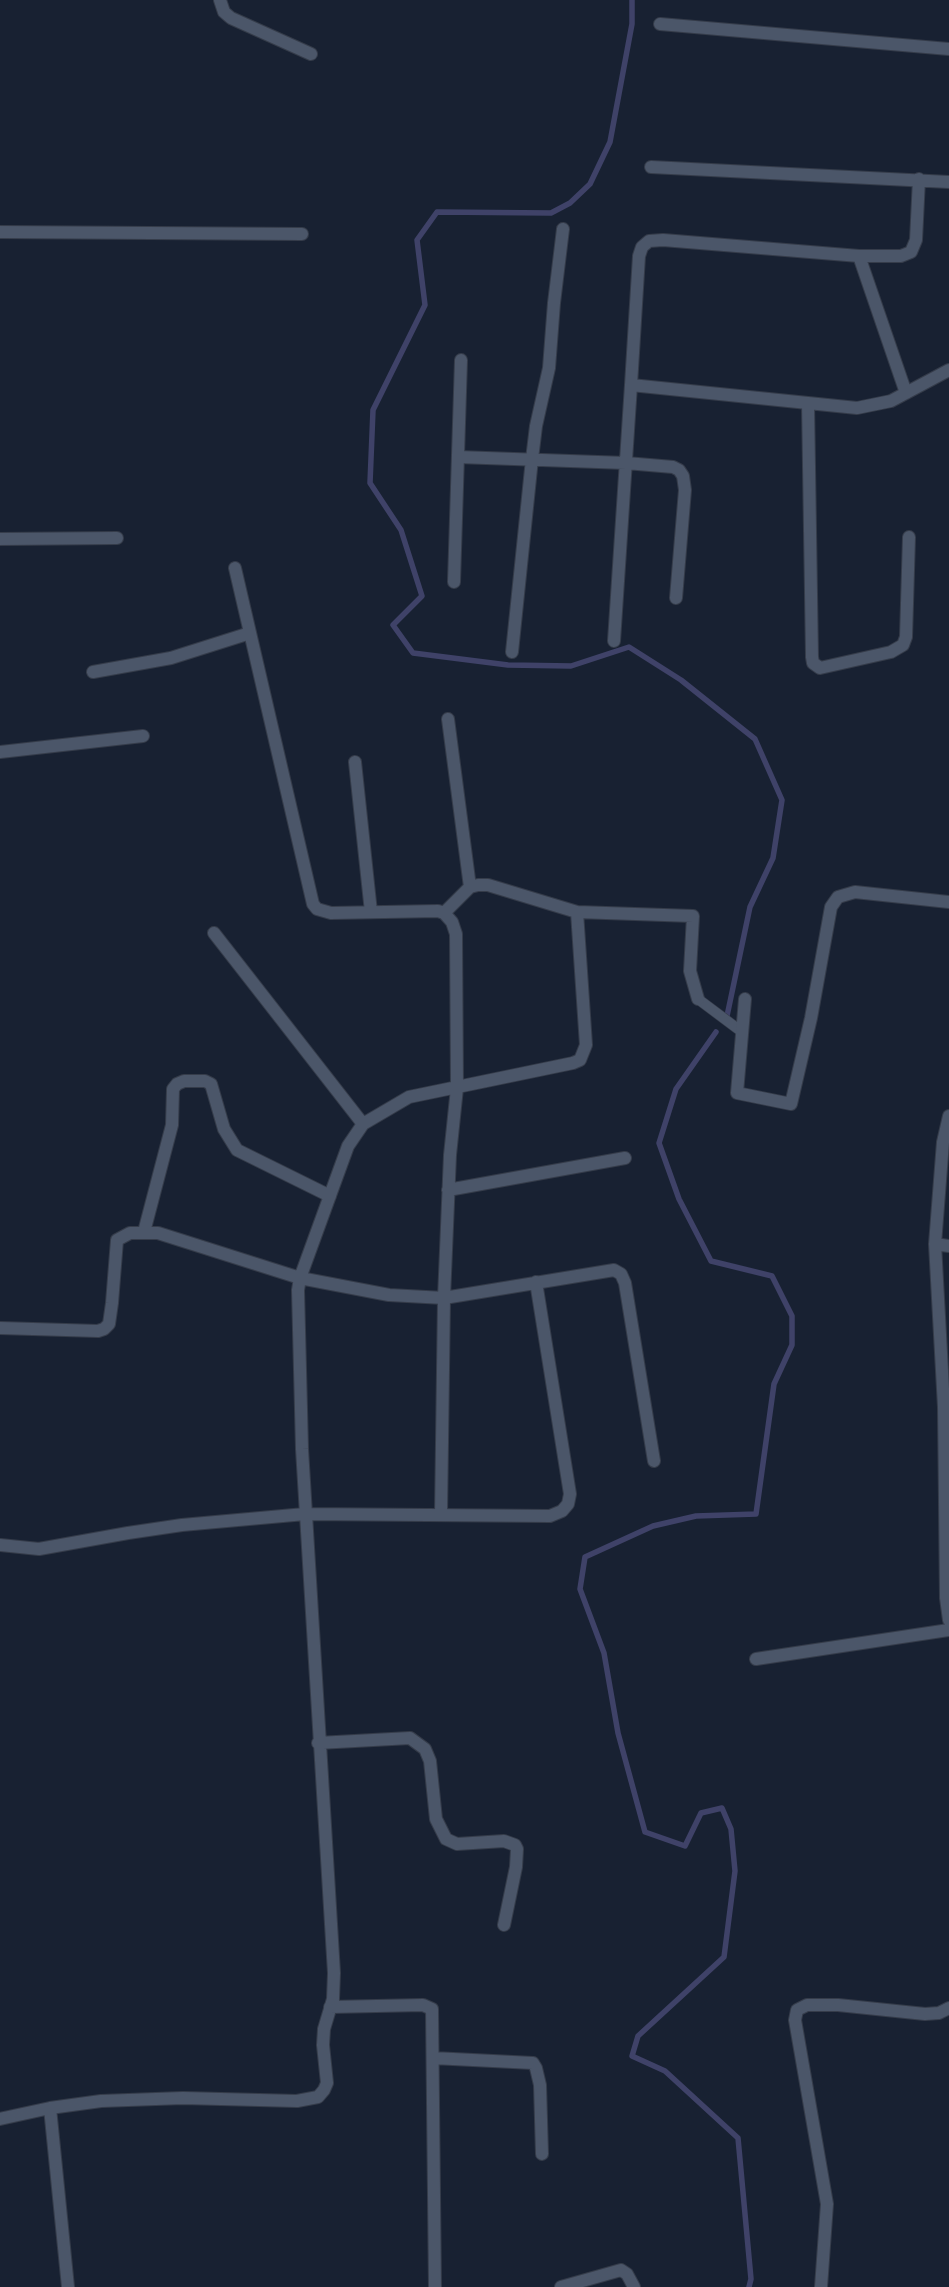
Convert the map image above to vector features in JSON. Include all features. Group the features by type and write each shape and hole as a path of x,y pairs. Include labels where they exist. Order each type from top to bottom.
{"street":[{"path":"220,0 224,12 231,18 311,54"},
{"path":"660,24 949,49"},
{"path":"651,166 949,182"},
{"path":"614,641 639,256 642,247 649,241 663,240 859,256 901,256 910,252 916,240 919,179"},
{"path":"512,652 532,459 536,426 549,368 554,303 563,229"},
{"path":"0,232 302,234"},
{"path":"859,256 906,393"},
{"path":"454,582 461,360"},
{"path":"631,386 857,408 891,401 949,370"},
{"path":"808,403 813,663 820,668 891,652 903,645 906,637 909,538"},
{"path":"458,457 626,463 673,467 679,470 683,476 685,490 676,598"},
{"path":"0,539 117,538"},
{"path":"235,568 313,904 317,910 331,913 438,911 444,913 452,922 456,934 456,1088 448,1190 444,1298 441,1515"},
{"path":"93,672 171,658 250,633"},
{"path":"448,719 470,888"},
{"path":"0,752 143,736"},
{"path":"354,762 371,912"},
{"path":"444,913 470,888 488,885 578,912 694,916 690,971 698,999"},
{"path":"745,999 737,1093 791,1104 811,1018 831,907 838,897 855,892 949,902"},
{"path":"0,2118 50,2108 110,2101 183,2098 297,2101 318,2097 324,2090 327,2082 324,2028 334,1989 334,1973 305,1514 298,1320 300,1278 348,1146 363,1124 409,1097 580,1060 586,1045 578,912"},
{"path":"214,933 363,1124"},
{"path":"144,1232 172,1125 173,1089 177,1084 184,1081 205,1081 211,1084 224,1129 237,1150 330,1196"},
{"path":"949,1116 943,1142 935,1244 947,1407 946,1598 949,1620"},
{"path":"448,1190 625,1158"},
{"path":"0,1328 98,1331 104,1329 109,1324 118,1240 130,1233 158,1233 300,1278 389,1295 444,1298 614,1270 621,1274 625,1283 654,1461"},
{"path":"935,1244 949,1246"},
{"path":"0,1545 38,1549 182,1525 305,1514 550,1516 562,1511 568,1504 570,1494 536,1282"},
{"path":"756,1659 949,1630"},
{"path":"318,1743 410,1738 425,1749 430,1761 436,1819 446,1839 457,1844 504,1842 515,1845 517,1849 517,1860 504,1925"},
{"path":"330,2007 423,2005 430,2007 433,2015 435,2287"},
{"path":"821,2287 827,2204 795,2020 797,2010 807,2006 838,2005 925,2014 939,2013 949,2008"},
{"path":"433,2058 533,2063 540,2085 542,2154"},
{"path":"50,2108 68,2287"},
{"path":"561,2287 621,2270 627,2274 634,2287"}],"lane":[{"path":"698,999 742,1032"}],"waterway":[{"path":"632,0 632,24 610,142 590,184 570,203 551,213 437,212 417,240 425,305 373,410 370,483 401,530 422,596 393,625 413,653 508,665 571,666 629,647 681,680 755,739 782,800 773,858 750,907 727,1016"},
{"path":"716,1032 676,1089 659,1143 679,1199 711,1261 772,1276 792,1316 792,1345 774,1384 756,1514 696,1516 653,1526 585,1557 580,1589 604,1653 618,1733 645,1832 685,1846 701,1813 722,1808 731,1829 735,1871 724,1957 638,2036 632,2056 665,2071 738,2138 751,2279 749,2287"}]}
